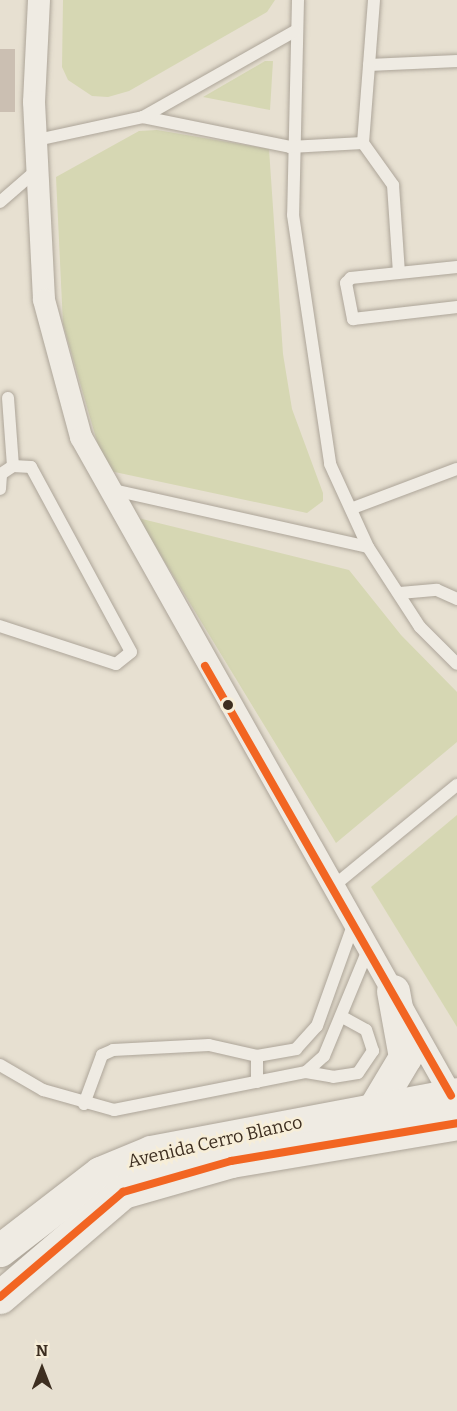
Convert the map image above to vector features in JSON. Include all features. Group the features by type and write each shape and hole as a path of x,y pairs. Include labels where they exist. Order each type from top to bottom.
{"main road":[{"path":"375,1109 405,1057 393,991"},
{"name":"Avenida Cerro Blanco","path":"0,1250 115,1165 151,1152 375,1109 455,1104"},
{"name":"Avenida Cerro Blanco","path":"0,1297 123,1192 231,1161 455,1104"}],"street":[{"path":"39,0 37,140 44,300 57,364 81,437 107,489 352,927 393,991 455,1104"}],"lane":[{"path":"298,0 290,147 293,215 330,464 353,508 368,547 420,627 457,664"},
{"path":"374,0 363,143 393,184 399,272"},
{"path":"37,140 143,117 295,31"},
{"path":"369,65 457,61"},
{"path":"143,117 290,147 363,143"},
{"path":"0,202 38,169"},
{"path":"457,267 351,278 346,283 350,316 457,307"},
{"path":"8,398 13,465"},
{"path":"0,489 1,474 13,465 31,467 131,652 116,664 0,626"},
{"path":"353,508 457,470"},
{"path":"107,489 368,547"},
{"path":"400,593 436,590 457,599"},
{"path":"331,888 457,785"},
{"path":"84,1104 102,1055 113,1050 209,1045 257,1056 296,1049 317,1026 352,927"},
{"path":"306,1072 324,1056 343,1017 368,950"},
{"path":"0,1065 43,1090 84,1104 114,1110 306,1072 333,1077 358,1073 374,1051 366,1030 343,1017"},
{"path":"257,1056 257,1082"}],"green space":[{"path":"63,0 275,0 267,12 129,91 108,97 92,96 68,80 62,67"},
{"path":"265,61 273,61 270,110 203,97"},
{"path":"157,130 269,149 283,354 292,409 323,493 323,501 307,513 110,471 100,452 63,324 56,177 139,131"},
{"path":"138,518 349,570 401,635 457,692 457,742 336,843"},
{"path":"457,815 457,1027 371,887"}],"building":[{"path":"0,49 15,49 15,112 0,112"}],"transit line":[{"path":"205,666 451,1095"},
{"path":"0,1297 123,1192 231,1161 457,1123"}]}
